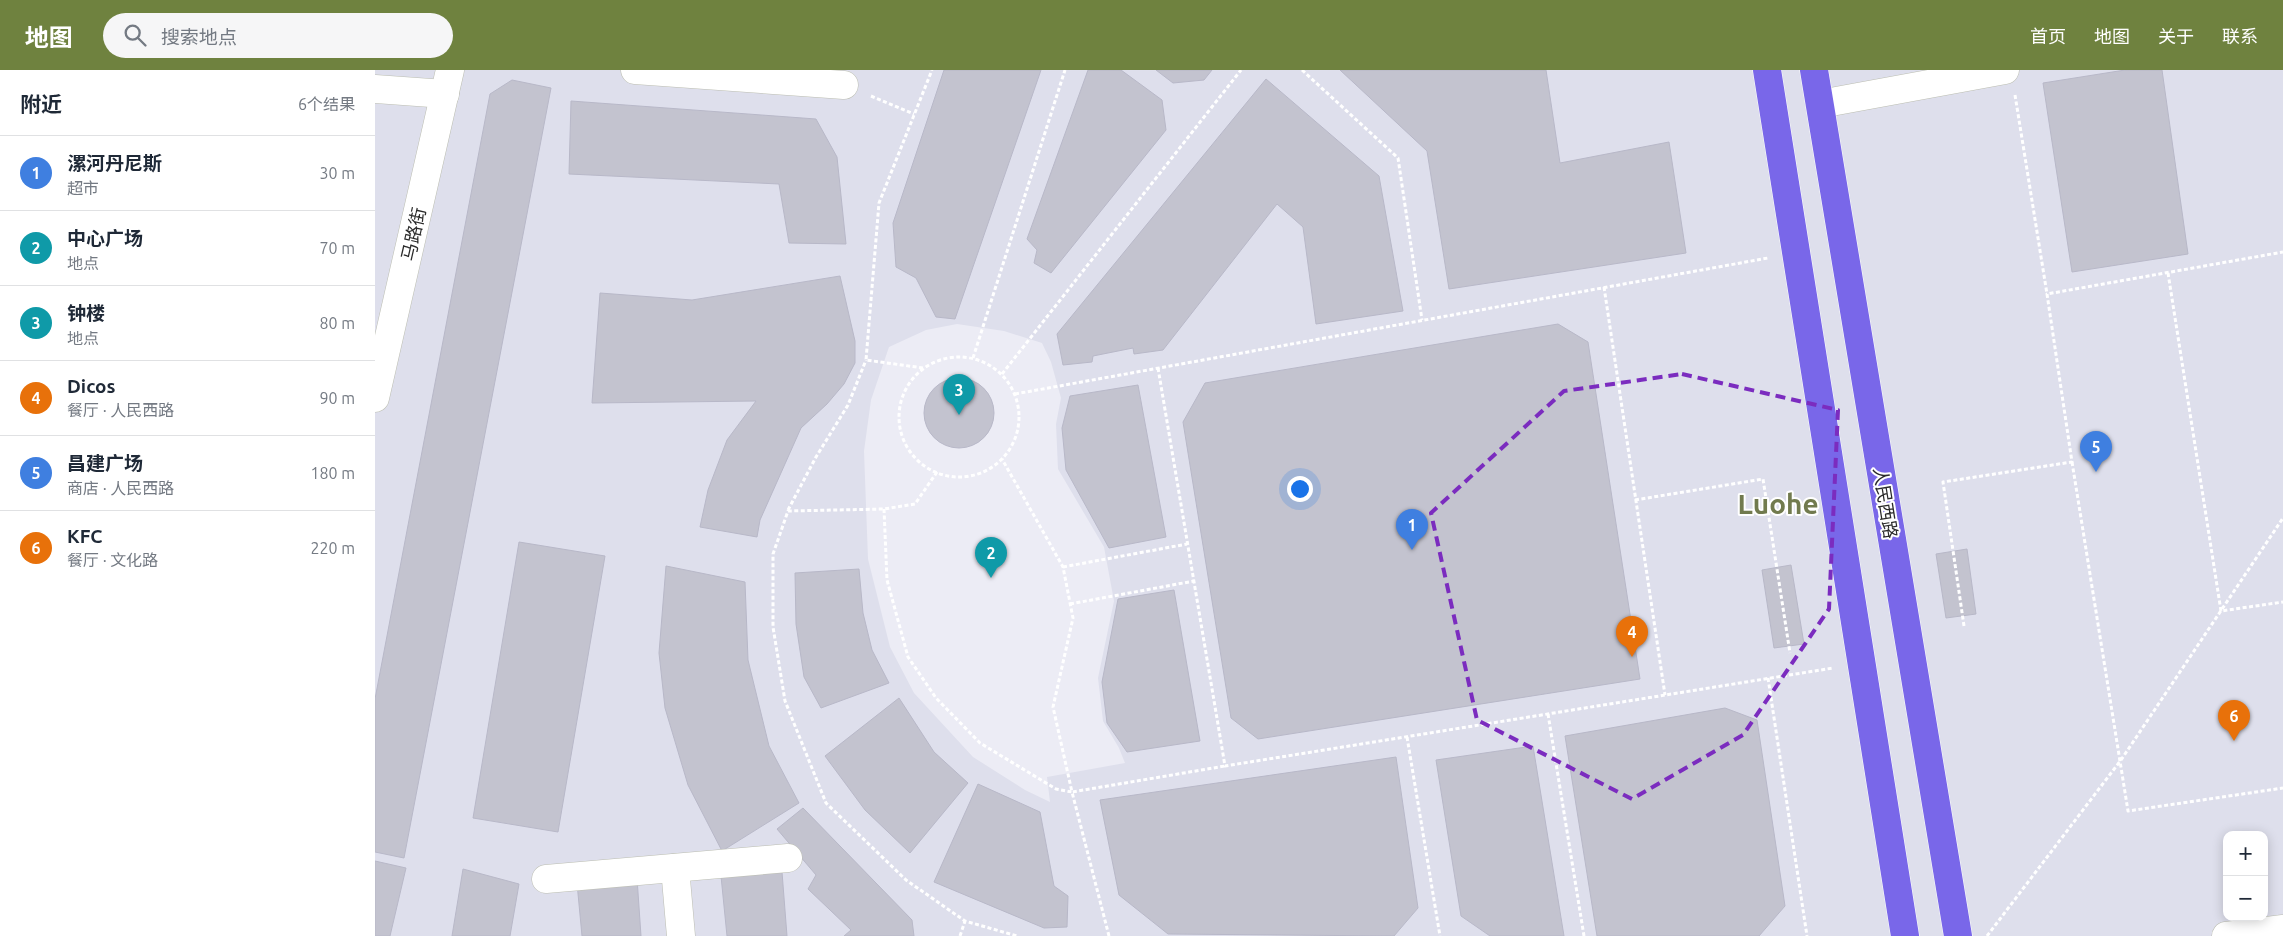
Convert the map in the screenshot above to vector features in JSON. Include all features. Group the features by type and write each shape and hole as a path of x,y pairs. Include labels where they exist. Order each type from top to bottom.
{"main road":[{"path":"1767,70 1905,936"},
{"name":"人民西路","path":"1814,70 1958,936"}],"street":[{"path":"635,70 844,85"},
{"path":"1820,104 2009,80"},
{"path":"375,89 448,82"},
{"name":"马路街","path":"375,398 448,82"},
{"path":"546,879 788,858"},
{"path":"675,868 681,936"},
{"path":"2226,936 2283,929"}],"path":[{"path":"932,70 879,203 866,360 848,405 816,457 788,511 773,554 773,627 785,701 826,803 905,880 965,921 1017,936"},
{"path":"973,358 1065,70"},
{"path":"1002,374 1241,70"},
{"path":"1302,70 1398,158 1422,320"},
{"path":"2009,80 2047,294 2128,811 2283,788"},
{"path":"844,85 914,114"},
{"path":"2047,294 2283,252"},
{"path":"1015,394 1796,253"},
{"path":"2168,273 2221,611"},
{"path":"1604,287 1665,695"},
{"path":"956,356 973,358 989,364 1002,374 1015,394 1019,412 1018,429 1012,446 1001,459 987,470 971,476 954,477 937,472 921,463 909,450 901,433 899,415 902,397 911,381 923,368 939,360 956,356"},
{"path":"866,360 923,368"},
{"path":"1158,368 1225,766"},
{"path":"1001,459 1063,567 1073,618 1053,707 1072,792 1109,936"},
{"path":"1964,626 1943,482 2072,462"},
{"path":"788,511 884,509 915,504 937,472"},
{"path":"1635,500 1763,479 1790,654"},
{"path":"884,509 887,580 908,657 936,698 980,743 1056,788 1072,792 1862,663"},
{"path":"1987,936 2121,760 2283,518"},
{"path":"1063,567 1187,544"},
{"path":"1070,604 1194,581"},
{"path":"2221,611 2283,602"},
{"path":"1768,678 1807,936"},
{"path":"1548,714 1584,936"},
{"path":"1407,737 1440,936"},
{"path":"959,936 965,921"}],"highlighted area":[{"path":"1682,374 1838,410 1829,609 1743,735 1632,799 1477,720 1431,513 1564,391"}],"shaded area":[{"path":"957,324 1004,331 1042,343 1051,362 1061,398 1056,424 1058,469 1104,547 1114,601 1098,678 1103,721 1119,748 1125,763 1047,777 1050,802 1025,790 973,757 914,693 890,647 868,559 864,451 871,400 889,347 926,330","holes":["956,378 968,379 978,383 992,401 994,413 992,424 986,435 978,443 967,447 955,448 934,438 924,417 925,406 929,395 945,381"]}],"building":[{"path":"944,70 1041,70 955,319 936,317 916,278 896,267 893,223"},
{"path":"1088,70 1121,70 1162,100 1166,130 1051,273 1034,263 1037,250 1027,239"},
{"path":"1156,70 1212,70 1204,80 1173,83"},
{"path":"1340,70 1546,70 1560,163 1669,142 1686,253 1449,289 1427,151"},
{"path":"2125,70 2162,70 2188,254 2072,272 2043,83"},
{"path":"1266,79 1379,176 1403,311 1316,324 1303,227 1277,204 1163,350 1134,354 1133,348 1093,356 1092,362 1063,365 1057,334"},
{"path":"512,80 551,88 404,858 375,852 375,699 490,94"},
{"path":"571,101 816,119 837,157 846,244 789,243 779,184 569,174"},
{"path":"840,276 855,341 855,363 844,384 827,404 801,428 760,520 757,537 700,527 708,490 727,440 756,401 592,403 600,293 692,300"},
{"path":"1558,324 1588,342 1640,679 1258,739 1231,718 1183,422 1205,383"},
{"path":"959,378 978,384 988,394 994,413 988,432 978,442 959,448 940,442 930,432 924,413 930,394 940,384"},
{"path":"1138,385 1166,537 1109,548 1066,470 1062,428 1070,396"},
{"path":"519,542 605,556 558,832 473,818"},
{"path":"1967,549 1976,614 1946,618 1936,554"},
{"path":"1791,565 1804,644 1774,648 1762,570"},
{"path":"666,566 745,582 748,660 769,746 799,803 722,851 688,785 665,708 659,653"},
{"path":"859,569 863,613 872,650 889,683 821,708 804,677 796,624 795,573"},
{"path":"1174,590 1200,741 1127,752 1107,723 1102,682 1118,599"},
{"path":"899,698 934,752 968,783 910,853 865,810 825,756"},
{"path":"1725,708 1757,720 1785,906 1759,936 1597,936 1565,736"},
{"path":"1533,746 1564,936 1490,936 1461,916 1436,760"},
{"path":"1396,757 1418,908 1394,936 1168,934 1119,895 1100,800"},
{"path":"978,784 1040,812 1054,886 1068,896 1067,927 1044,928 934,882"},
{"path":"803,808 912,920 914,936 844,936 851,930 808,889 816,875 777,829"},
{"path":"375,861 406,868 390,936 375,936"},
{"path":"463,869 519,884 510,936 452,936"},
{"path":"782,872 787,936 727,936 721,876"},
{"path":"637,878 641,936 582,936 577,883"}],"place":[{"name":"钟楼","path":"959,415"},
{"name":"昌建广场","path":"2096,472"},
{"name":"漯河丹尼斯","path":"1412,550"},
{"name":"中心广场","path":"991,578"},
{"name":"Dicos","path":"1632,657"},
{"name":"KFC","path":"2234,741"}],"district":[{"name":"Luohe","path":"1778,503"}]}
